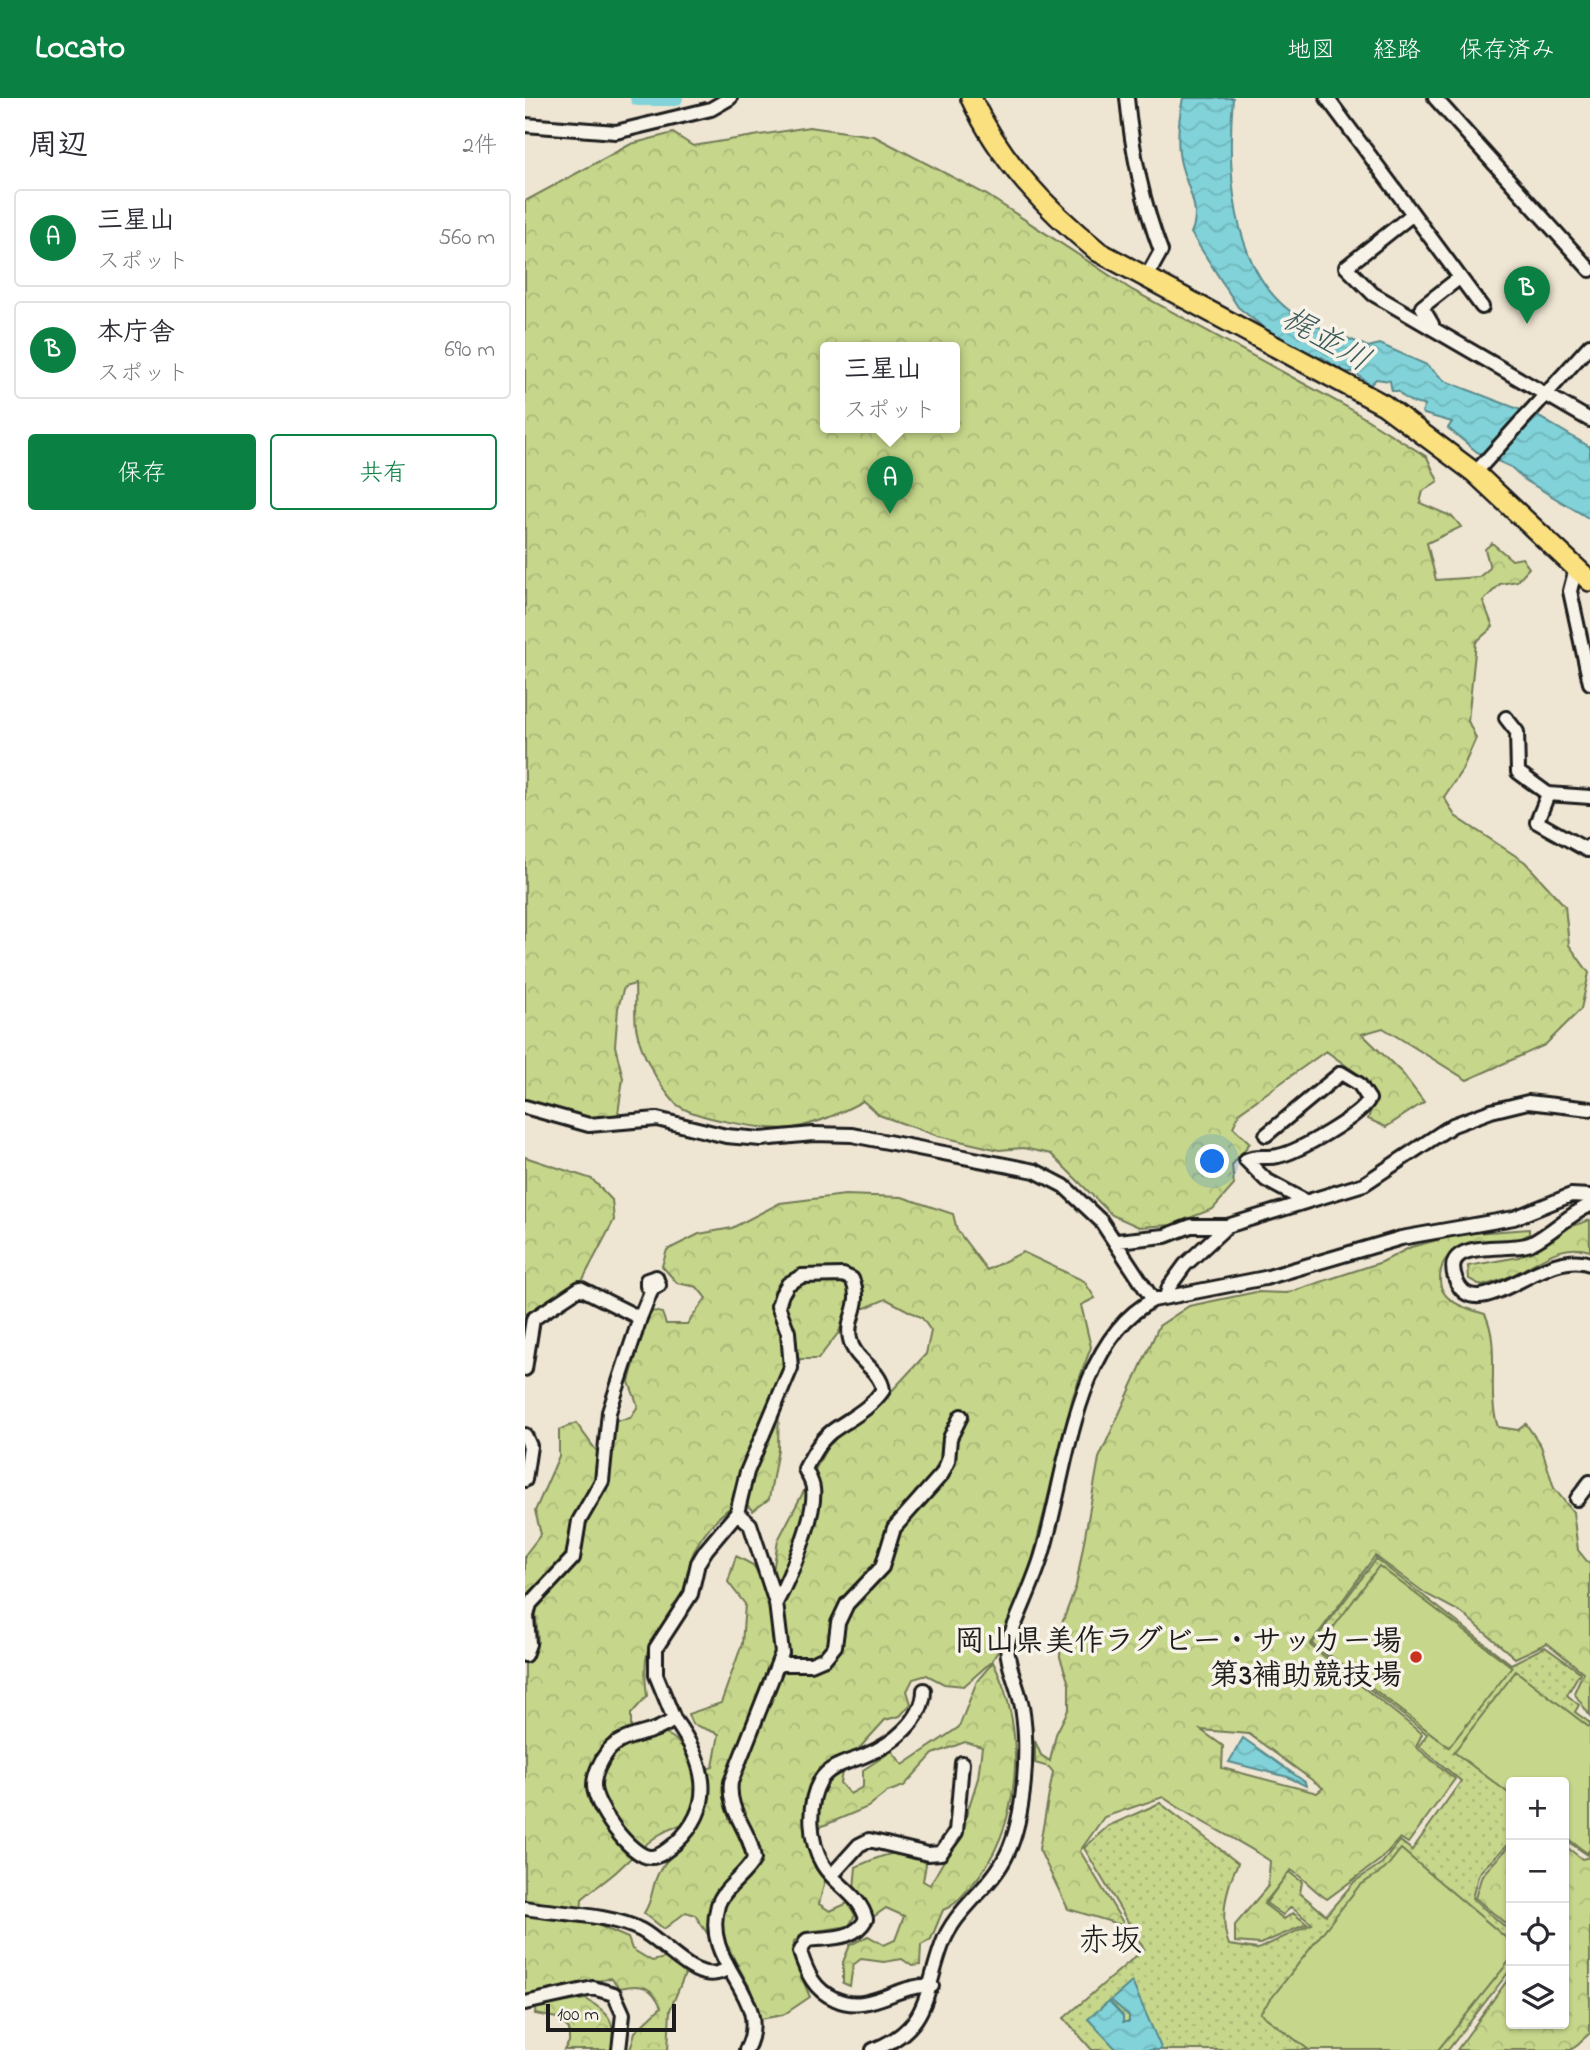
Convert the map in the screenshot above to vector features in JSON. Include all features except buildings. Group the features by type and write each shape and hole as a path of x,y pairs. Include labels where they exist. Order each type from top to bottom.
{"highway":[{"path":"971,98 981,121 1028,188 1063,223 1099,252 1145,280 1384,405 1481,467 1583,575"}],"street":[{"path":"525,125 616,132 711,109 730,98"},
{"path":"1127,98 1145,210 1161,251 1145,280"},
{"path":"1327,98 1482,307"},
{"path":"1435,98 1590,270"},
{"path":"1413,214 1346,267 1373,294 1590,420"},
{"path":"1437,330 1422,307 1459,278"},
{"path":"1481,467 1590,345"},
{"path":"1583,575 1570,591 1590,683"},
{"path":"1506,718 1517,732 1518,772 1548,794 1590,797"},
{"path":"1548,794 1537,822 1587,850 1590,845"},
{"path":"1266,1135 1341,1073 1359,1084 1369,1099 1360,1110 1310,1142 1277,1157 1246,1160 1266,1180 1305,1201"},
{"path":"1117,1241 1165,1236 1191,1226 1227,1226 1364,1184 1453,1125 1490,1111 1528,1102 1590,1109"},
{"path":"525,1107 589,1125 656,1119 726,1136 761,1139 813,1134 852,1135 1035,1171 1064,1186 1085,1204 1117,1241 1153,1300"},
{"path":"873,2050 901,2036 916,2021 929,1999 942,1944 952,1923 1007,1856 1016,1832 1025,1727 1022,1705 1007,1659 1007,1645 1042,1555 1085,1388 1103,1349 1120,1327 1140,1307 1153,1300 1265,1278 1401,1238 1514,1218 1571,1195 1590,1196"},
{"path":"1590,1205 1570,1214 1532,1244 1517,1249 1479,1247 1466,1251 1455,1264 1454,1275 1459,1286 1469,1294 1481,1298 1495,1294 1556,1262 1571,1259 1590,1264"},
{"path":"1166,1297 1185,1265 1227,1226"},
{"path":"674,1719 649,1732 619,1741 609,1750 599,1766 594,1785 603,1812 629,1847 638,1855 652,1858 667,1851 689,1830 702,1801 701,1767 695,1747 674,1719 656,1675 656,1648 691,1594 698,1563 737,1513 747,1472 791,1368 788,1332 778,1306 782,1294 788,1284 802,1276 843,1275 852,1279 857,1290 849,1339 855,1351 876,1373 883,1390 875,1401 830,1433 816,1448 806,1469 814,1490 806,1527 789,1580 776,1603"},
{"path":"525,1369 533,1319 580,1288 640,1318"},
{"path":"525,1655 530,1604 568,1565 579,1521 602,1481 608,1412 652,1289"},
{"path":"780,1664 810,1664 825,1658 835,1646 838,1623 847,1604 882,1567 894,1528 942,1474 948,1461 950,1438 961,1416"},
{"path":"525,1435 530,1446 525,1480"},
{"path":"1577,1499 1590,1482"},
{"path":"737,1513 750,1524 776,1603 781,1630 780,1664 765,1689 731,1782 729,1797 733,1811 753,1848 754,1859 719,1902 715,1922 717,1945 727,1969 752,2008 753,2036 745,2050"},
{"path":"924,1690 919,1711 889,1743 831,1769 820,1780 812,1802 811,1820 818,1855 832,1875 857,1900 866,1919 860,1930 850,1936 807,1940 801,1945 800,1952 817,1988 834,1999 855,2005 924,1985 932,1986"},
{"path":"832,1875 859,1845 869,1840 928,1854 941,1853 956,1832 962,1763"},
{"path":"525,1908 617,1921 657,1940 705,1975 717,1975 727,1969"},
{"path":"525,2003 593,1988 614,1994 623,2014 619,2050"}],"green space":[{"path":"809,127 874,136 987,195 1132,290 1347,407 1427,457 1438,481 1423,491 1420,503 1453,517 1461,527 1427,543 1436,580 1479,577 1490,568 1485,549 1492,543 1512,560 1522,558 1529,568 1517,581 1500,584 1483,601 1493,627 1476,642 1468,721 1476,738 1462,770 1444,797 1455,816 1525,862 1565,906 1569,945 1589,973 1581,1009 1545,1045 1467,1080 1383,1028 1362,1034 1402,1073 1424,1102 1386,1127 1368,1119 1375,1097 1367,1081 1326,1051 1240,1112 1233,1127 1250,1143 1232,1165 1234,1185 1213,1209 1171,1225 1139,1227 1112,1215 1051,1154 1023,1148 999,1150 938,1136 879,1115 863,1101 821,1120 783,1129 732,1123 684,1109 675,1103 662,1087 641,1047 635,1022 635,984 624,987 618,1008 615,1046 623,1078 618,1114 600,1120 525,1102 525,201 631,144 673,133 693,146"},
{"path":"525,1157 592,1179 612,1200 614,1220 581,1283 541,1305 525,1326"},
{"path":"845,1195 902,1197 953,1214 957,1230 987,1270 1023,1252 1084,1281 1095,1298 1081,1305 1091,1347 1073,1396 1032,1561 998,1651 992,1661 964,1686 944,1684 927,1675 913,1679 907,1691 911,1704 900,1716 885,1720 843,1766 840,1783 850,1794 863,1787 863,1770 892,1751 903,1765 959,1727 977,1681 993,1662 1004,1689 1015,1748 1010,1808 1001,1837 988,1863 962,1897 943,1910 931,1939 921,1945 920,1965 912,1966 902,1959 884,1962 861,1959 853,1965 850,1986 843,1983 843,1962 850,1945 868,1936 884,1945 895,1940 904,1916 886,1908 873,1917 854,1889 856,1867 883,1856 910,1854 926,1864 923,1881 930,1885 962,1829 978,1778 982,1747 965,1742 933,1754 904,1786 887,1792 868,1807 813,1830 818,1868 825,1881 819,1904 830,1911 848,1903 855,1915 849,1926 810,1932 794,1941 793,1957 810,1997 783,2015 760,2019 750,1988 726,1944 709,1936 695,1915 686,1912 664,1929 644,1913 659,1872 689,1838 696,1825 673,1828 653,1839 582,1899 581,1918 628,1938 632,1949 652,1961 669,1957 685,1974 670,2010 668,2050 630,2050 635,2032 661,2007 650,1990 640,1986 620,1988 611,1978 525,1996 525,1665 538,1642 535,1604 525,1597 525,1555 541,1534 535,1511 559,1456 559,1430 576,1423 604,1461 610,1422 630,1418 638,1406 629,1382 645,1322 653,1311 662,1313 666,1324 687,1324 706,1298 697,1287 677,1283 662,1266 667,1250 699,1234 732,1228 780,1203","holes":["886,1299 922,1318 931,1331 926,1354 876,1408 833,1436 778,1540 773,1572 759,1574 753,1565 736,1556 728,1582 745,1604 742,1644 721,1703 688,1714 692,1724 719,1734 713,1767 703,1770 698,1767 672,1737 657,1732 631,1731 631,1714 647,1696 645,1676 648,1649 682,1593 692,1556 700,1540 719,1517 742,1500 753,1511 769,1499 778,1449 779,1406 800,1359 818,1359 839,1332 847,1308 865,1308"]},
{"path":"1590,1220 1590,1251 1568,1249 1558,1252 1509,1277 1482,1286 1469,1279 1468,1266 1519,1257 1561,1230"},
{"path":"1529,1229 1529,1234 1516,1241 1468,1247 1448,1256 1442,1266 1441,1288 1456,1303 1485,1314 1492,1341 1493,1400 1498,1427 1518,1430 1526,1424 1541,1446 1554,1488 1573,1512 1578,1550 1590,1565 1590,1716 1574,1693 1583,1672 1547,1643 1515,1658 1462,1613 1426,1594 1375,1556 1310,1645 1422,1734 1416,1747 1455,1779 1408,1843 1400,1838 1380,1860 1327,1899 1291,1870 1264,1904 1284,1919 1293,1913 1307,1924 1260,1944 1235,1942 1235,1925 1268,1886 1270,1861 1163,1797 1104,1817 1080,1851 1125,1926 1068,1909 1039,1849 1053,1772 1049,1767 1035,1763 1035,1741 1041,1755 1050,1761 1056,1734 1069,1708 1069,1684 1060,1657 1061,1626 1076,1586 1099,1458 1159,1326 1189,1306 1256,1292 1287,1293 1382,1262 1411,1247 1461,1234","holes":["1201,1730 1249,1734 1323,1788 1317,1793 1222,1768 1223,1746"]},
{"path":"1376,1559 1511,1664 1545,1647 1580,1672 1567,1695 1579,1705 1575,1712 1590,1723 1590,1852 1588,1855 1569,1842 1569,1777 1506,1777 1506,1846 1479,1873 1472,1898 1506,1928 1506,1975 1448,2050 1092,2050 1064,2018 1144,1949 1084,1848 1108,1826 1160,1803 1238,1863 1225,1903 1226,1935 1229,1945 1258,1949 1312,1924 1291,1907 1283,1915 1266,1903 1289,1872 1302,1882 1300,1893 1326,1915 1354,1882 1382,1863 1400,1841 1412,1850 1461,1781 1419,1746 1427,1734 1312,1644"},
{"name":"岡山県美作ラグビー・サッカー場 第3補助競技場","path":"1379,1566 1512,1667 1449,1747 1319,1647"},
{"path":"1516,1671 1590,1728 1590,1849 1587,1853 1569,1840 1569,1777 1506,1777 1506,1791 1454,1752"},
{"path":"1401,1849 1506,1938 1506,1965 1438,2050 1309,2050 1260,2013 1359,1886 1385,1869"},
{"path":"1506,1849 1506,1924 1475,1898 1482,1875"},
{"path":"1569,1849 1582,1859 1590,1857 1590,2033 1571,2050 1457,2050 1506,1982 1506,2029 1569,2029"},
{"path":"586,1999 610,2019 613,2050 564,2050 569,2042 569,2029 557,2018 535,2014 536,2006"}],"water":[{"name":"梶並川","path":"1183,98 1233,98 1231,154 1237,213 1244,242 1255,268 1270,291 1290,311 1308,322 1368,347 1380,344 1427,365 1445,381 1539,417 1590,447 1590,519 1525,480 1511,467 1477,452 1448,428 1452,422 1424,414 1422,412 1425,405 1410,401 1398,391 1392,391 1390,381 1376,379 1370,385 1354,372 1344,372 1322,357 1316,359 1282,342 1238,307 1191,233 1195,213 1178,146"},
{"path":"1243,1738 1305,1782 1306,1786 1288,1777 1229,1762"},
{"path":"1132,1982 1162,2050 1117,2050 1088,2019 1109,2001 1123,2016 1123,2022 1129,2022 1129,2016 1111,2000"}],"waterway":[{"path":"638,98 675,98"},
{"path":"1434,430 1452,443"}],"place":[{"name":"本庁舎","path":"1527,324"},
{"name":"三星山","path":"890,514"},
{"name":"岡山県美作ラグビー・サッカー場 第3補助競技場","path":"1416,1657"}],"district":[{"name":"赤坂","path":"1110,1939"}]}
